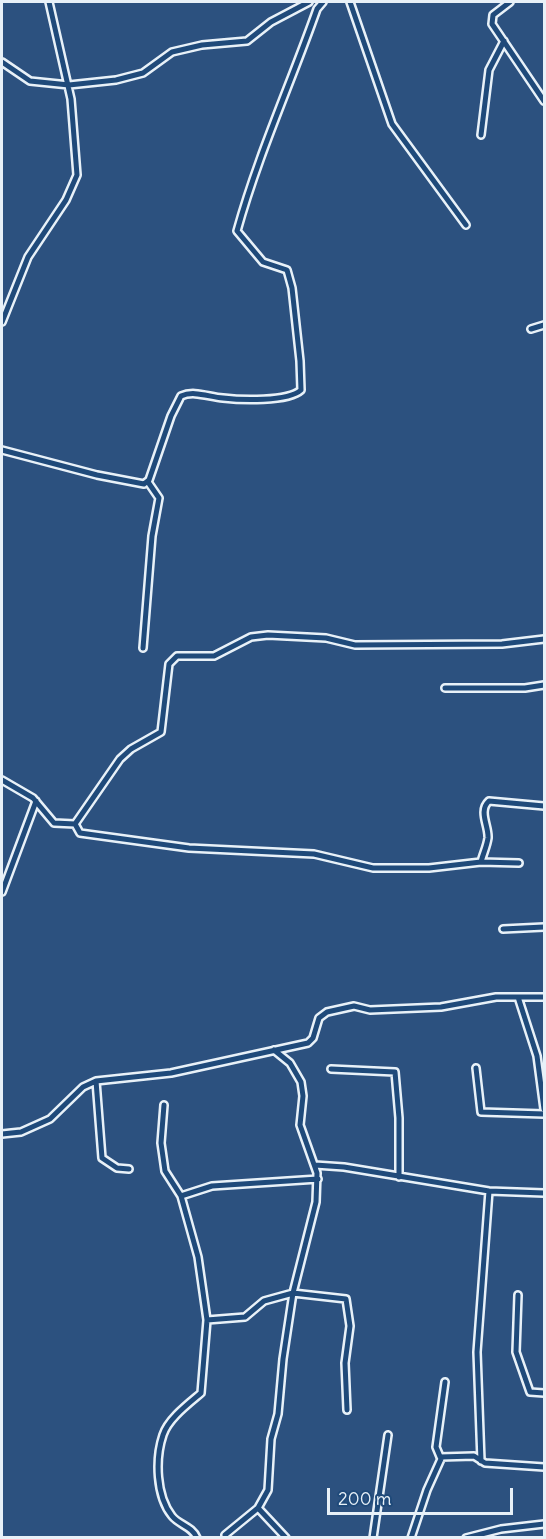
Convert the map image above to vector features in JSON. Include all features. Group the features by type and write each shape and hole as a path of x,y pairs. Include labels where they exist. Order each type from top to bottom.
{"street":[{"path":"2,321 33,248 74,186 77,175 69,85 49,2"},
{"path":"2,62 30,81 69,85 135,76 149,69 165,56 202,45 247,41 271,22 309,2"},
{"path":"148,482 171,416 181,396 192,393 247,399 291,396 301,390 292,288 287,270 263,262 237,231 246,198 317,9 323,2"},
{"path":"350,2 392,124 466,225"},
{"path":"510,2 496,11 492,19 544,101"},
{"path":"481,135 489,70 504,40"},
{"path":"531,329 544,325"},
{"path":"2,450 97,475 141,484 148,482"},
{"path":"143,648 152,536 159,498 148,482"},
{"path":"75,824 120,759 131,749 161,732 169,664 177,656 214,656 251,637 268,634 326,638 355,645 502,644 544,639"},
{"path":"446,688 525,688 544,685"},
{"path":"2,780 36,801 54,823 75,824"},
{"path":"2,892 36,801"},
{"path":"481,862 488,837 484,813 485,804 489,801 544,806"},
{"path":"75,824 80,834 115,840 189,848 314,854 373,868 429,868 481,862 519,863"},
{"path":"503,929 544,927"},
{"path":"2,1134 21,1131 50,1119 83,1087 96,1081 171,1072 310,1042 319,1018 337,1009 354,1006 369,1010 441,1007 496,997 544,997"},
{"path":"518,997 534,1042 544,1109"},
{"path":"226,1538 225,1535 258,1508 267,1490 271,1439 278,1414 283,1359 293,1293 313,1215 318,1179 301,1130 303,1089 301,1082 290,1063 273,1049"},
{"path":"476,1068 481,1112 544,1114"},
{"path":"331,1069 395,1072 399,1118 399,1177"},
{"path":"96,1081 102,1158 117,1168 129,1168"},
{"path":"164,1105 161,1143 165,1171 181,1196 198,1257 207,1320 201,1393 181,1411 163,1434 159,1466 160,1494 174,1519 193,1531 196,1538"},
{"path":"315,1165 344,1167 489,1191 544,1193"},
{"path":"181,1196 212,1186 318,1179"},
{"path":"481,1461 477,1352 489,1191"},
{"path":"207,1320 245,1317 264,1301 293,1293 342,1297 348,1302 350,1326 345,1385 347,1410"},
{"path":"518,1295 516,1352 530,1392 544,1393"},
{"path":"411,1538 440,1457 436,1447 445,1382"},
{"path":"373,1538 388,1435"},
{"path":"440,1457 474,1456 481,1461 544,1467"},
{"path":"258,1508 286,1538"},
{"path":"466,1538 536,1523 544,1524"}]}
